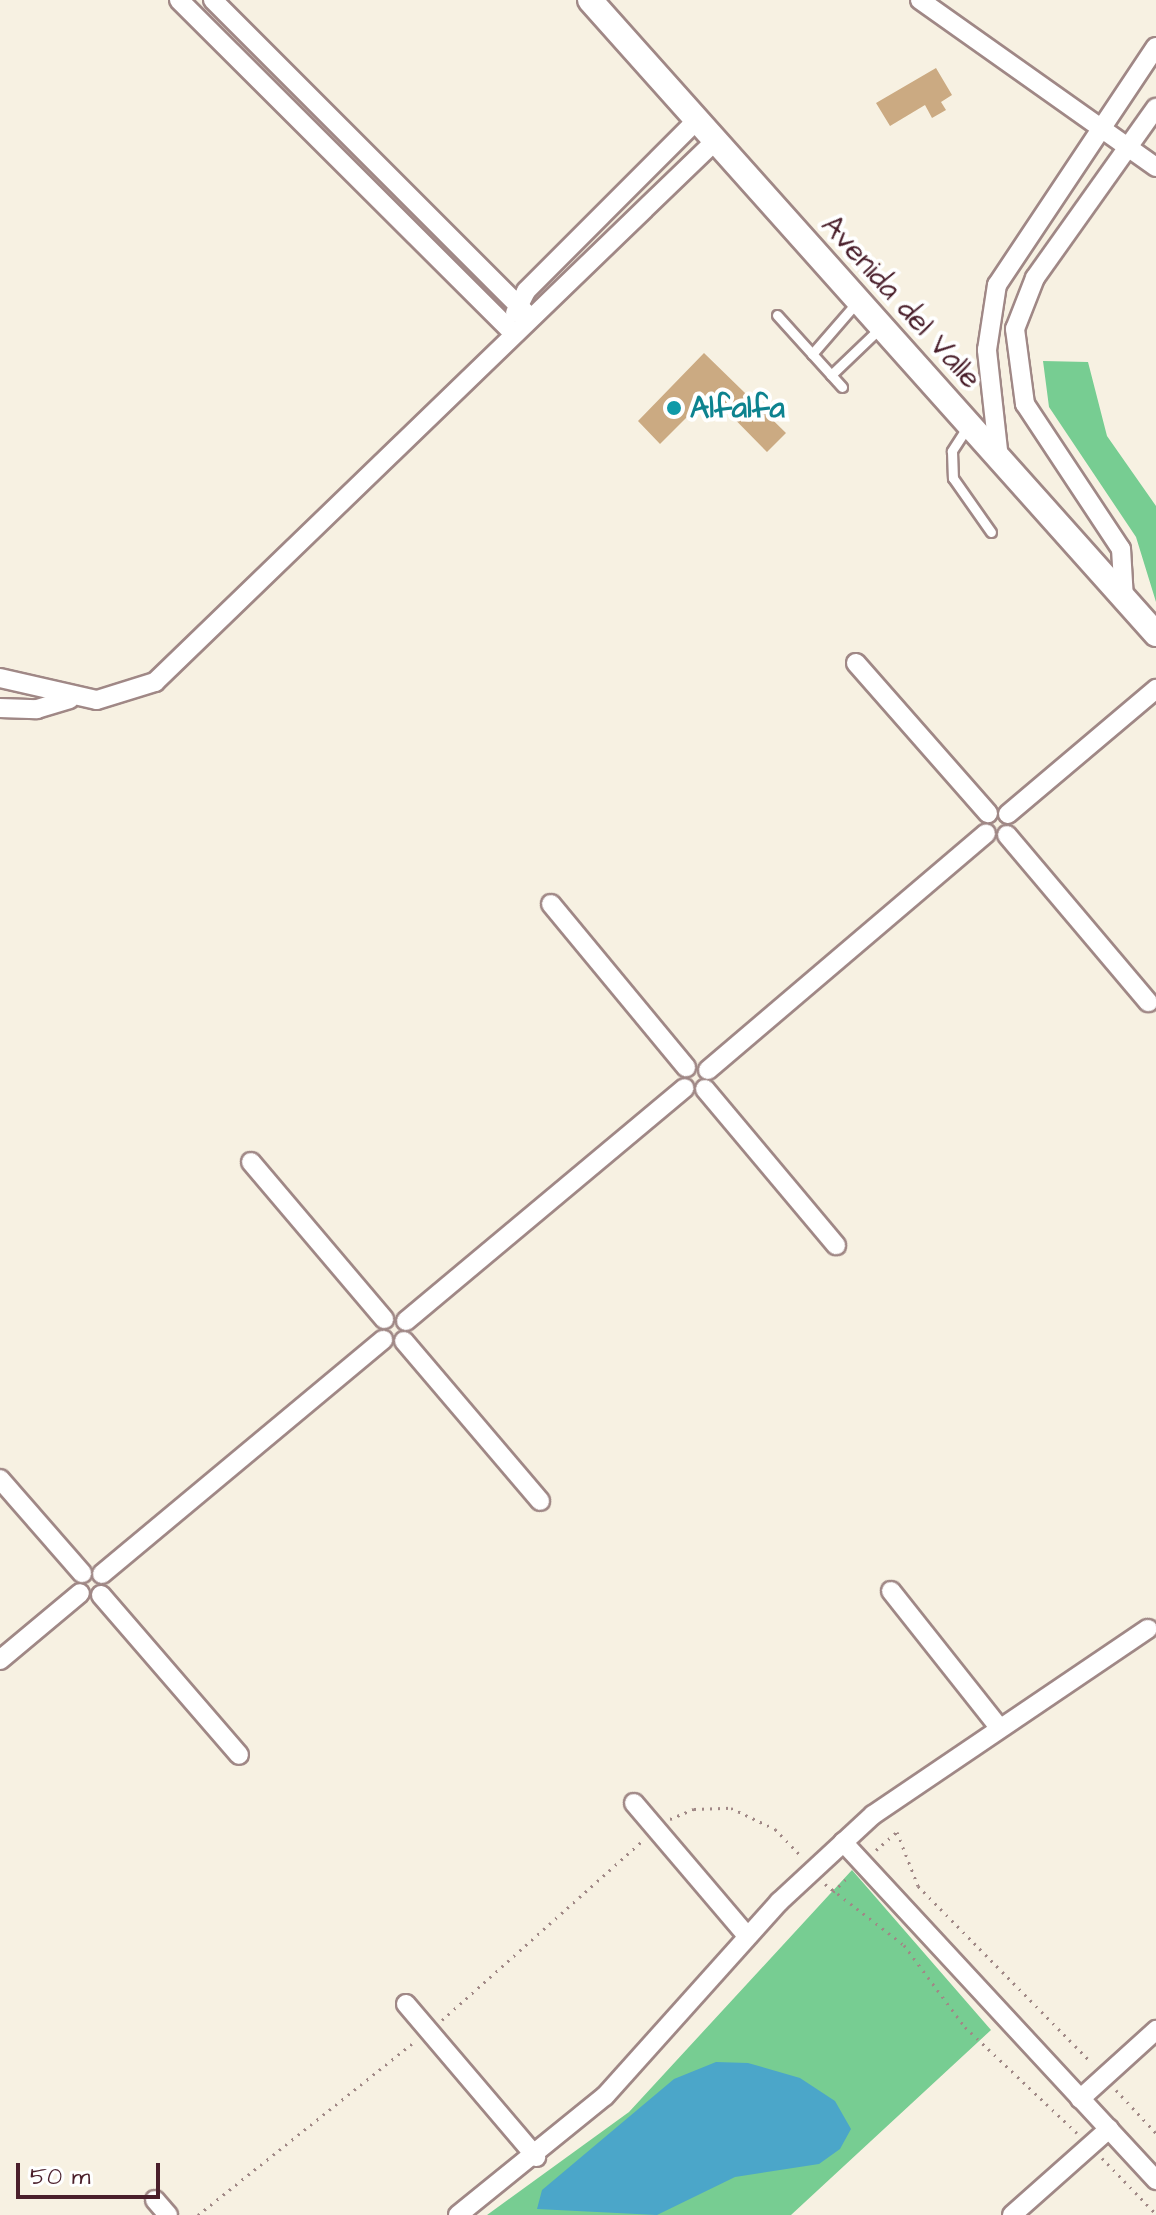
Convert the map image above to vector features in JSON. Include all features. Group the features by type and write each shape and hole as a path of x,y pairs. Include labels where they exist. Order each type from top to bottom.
{"street":[{"path":"179,0 511,331"},
{"path":"213,0 524,311"},
{"path":"920,0 1156,167"},
{"name":"Avenida del Valle","path":"591,4 1156,634"},
{"path":"999,459 987,350 997,285 1099,127 1156,47"},
{"path":"1124,599 1121,549 1034,424 1014,348 1035,278 1156,108"},
{"path":"0,708 37,709 70,699 120,698 155,682 511,331 524,311 696,121"},
{"path":"524,311 714,142"},
{"path":"856,663 988,813 1008,814 1156,689"},
{"path":"0,678 70,699"},
{"path":"705,1089 708,1070 986,833 988,813"},
{"path":"1008,814 1007,835 1148,1002"},
{"path":"986,833 1007,835"},
{"path":"551,904 686,1067 685,1088"},
{"path":"686,1067 708,1070"},
{"path":"540,1501 404,1341 406,1321 685,1088 705,1089 836,1245"},
{"path":"251,1162 384,1319 383,1340"},
{"path":"384,1319 406,1321"},
{"path":"0,1479 82,1573 102,1574 383,1340 404,1341"},
{"path":"0,1660 80,1593 82,1573"},
{"path":"102,1574 101,1595 239,1755"},
{"path":"891,1591 998,1726"},
{"path":"80,1593 101,1595"},
{"path":"458,2215 536,2157 632,2069 747,1936 843,1842 998,1726 1148,1629"},
{"path":"634,1803 747,1936"},
{"path":"843,1842 1156,2180"},
{"path":"406,2004 536,2157"},
{"path":"1080,2099 1156,2030"},
{"path":"1012,2215 1109,2129"},
{"path":"155,2200 168,2215"}],"lane":[{"path":"812,354 857,302"},
{"path":"777,315 842,387"},
{"path":"831,375 880,328"},
{"path":"968,426 952,451 953,478 991,532"}],"path":[{"path":"897,1832 918,1886 1156,2133"}],"green space":[{"path":"1043,361 1088,362 1107,436 1156,506 1156,602 1136,537 1049,407"},
{"path":"852,1870 991,2030 791,2215 487,2215 629,2112"}],"water":[{"path":"716,2062 748,2063 800,2078 835,2101 851,2129 840,2149 819,2164 735,2177 657,2215 537,2209 542,2190 674,2079"}],"building":[{"path":"936,68 952,95 941,102 946,110 932,118 925,105 890,126 876,103"},
{"name":"Alfalfa","path":"704,353 786,433 767,452 710,394 660,444 638,421"}],"place":[{"name":"Alfalfa","path":"674,408"}]}
